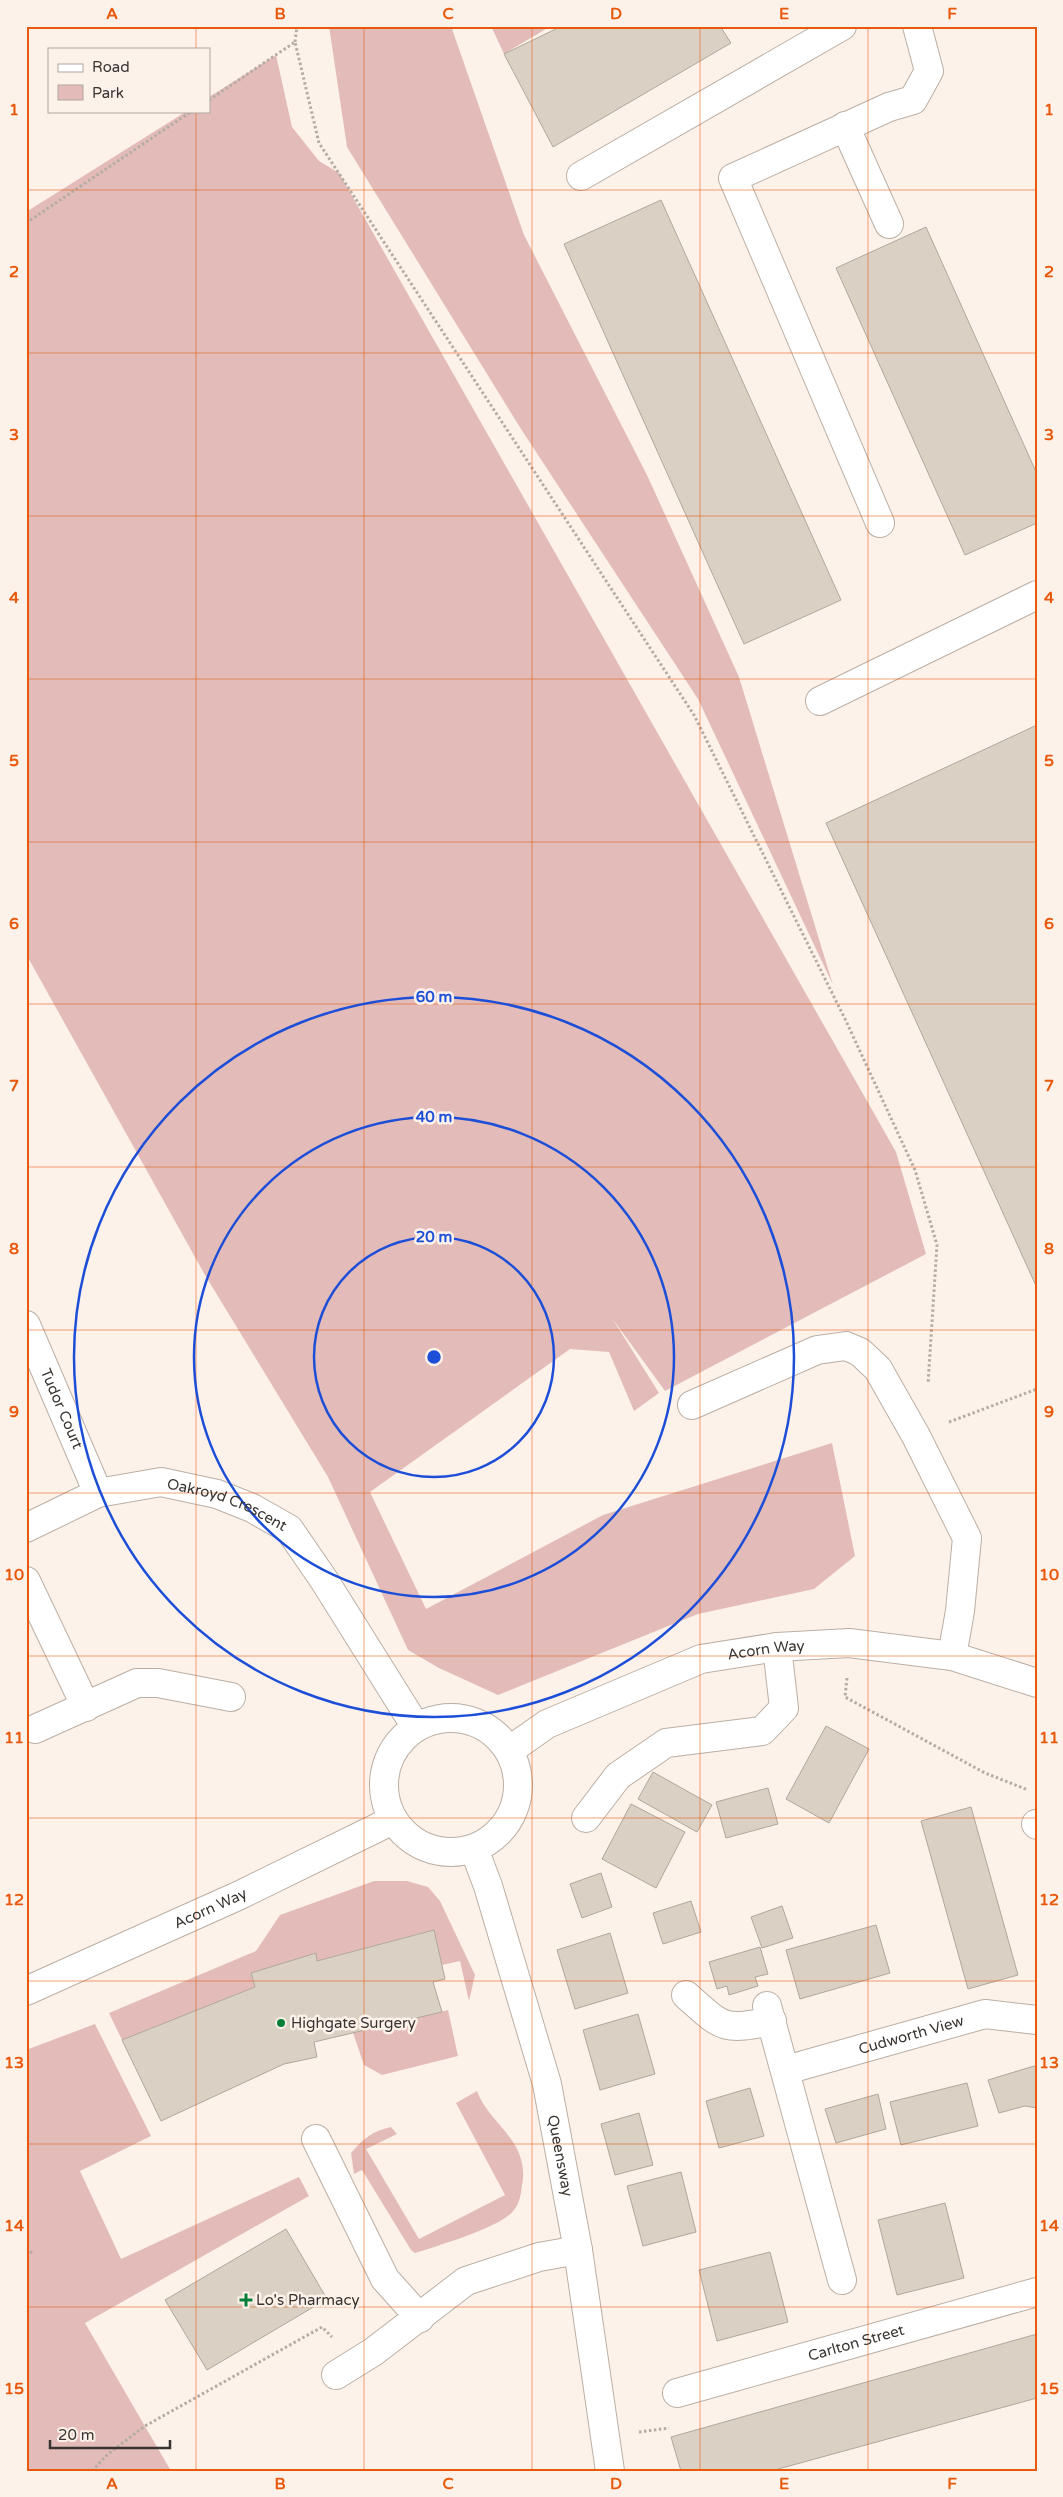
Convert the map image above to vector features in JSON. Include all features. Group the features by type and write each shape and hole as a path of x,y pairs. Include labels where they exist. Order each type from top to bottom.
{"street":[{"path":"581,176 842,26"},
{"path":"880,523 732,178 889,107 914,100 928,70 917,26"},
{"path":"845,126 889,224"},
{"path":"820,701 1037,595"},
{"name":"Tudor Court","path":"26,1325 98,1493"},
{"path":"692,1405 817,1350 846,1346 860,1352 878,1369 916,1436 967,1538 960,1611 952,1656"},
{"name":"Oakroyd Crescent","path":"26,1528 98,1493 162,1482 217,1494 252,1508 288,1529 324,1580 416,1727"},
{"path":"26,1581 86,1707"},
{"name":"Acorn Way","path":"510,1750 547,1724 701,1659 777,1647 848,1642 952,1656 1037,1683"},
{"path":"586,1818 618,1776 666,1743 762,1731 784,1708 777,1647"},
{"path":"35,1729 137,1683 158,1683 231,1697"},
{"path":"462,1718 485,1726 504,1741 510,1750 518,1773 518,1797 510,1819 495,1837 474,1849 450,1853 427,1848 407,1837 393,1820 385,1798 384,1774 392,1752 407,1733 416,1727 439,1719 462,1718"},
{"name":"Acorn Way","path":"26,1991 240,1895 393,1820"},
{"name":"Queensway","path":"474,1849 488,1886 547,2084 578,2250 610,2471"},
{"path":"686,1995 717,2022 738,2028 769,2013 842,2280"},
{"name":"Cudworth View","path":"786,2070 985,2014 1037,2020"},
{"path":"316,2140 385,2279 420,2318"},
{"path":"347,2368 420,2318 466,2281 539,2257 578,2250"},
{"name":"Carlton Street","path":"677,2393 1037,2292"}],"path":[{"path":"297,26 295,42 319,143 694,715 846,1021 916,1170 937,1245 927,1394 916,1436"},
{"path":"210,99 295,42"},
{"path":"26,223 191,112"},
{"path":"916,1436 1037,1389"},
{"path":"848,1642 846,1697 985,1774 1037,1793"},
{"path":"26,2256 33,2251"},
{"path":"92,2471 108,2454 145,2426 322,2327 347,2368"},
{"path":"605,2436 669,2428 677,2393"}],"green space":[{"path":"329,26 451,26 524,235 647,475 739,677 833,985 698,699 521,429 347,147"},
{"path":"491,26 551,26 504,54"},
{"path":"276,55 292,127 319,161 339,173 896,1152 926,1254 665,1391 612,1318 659,1393 634,1411 609,1352 570,1349 370,1492 426,1609 603,1515 832,1443 855,1556 814,1589 698,1614 498,1695 439,1668 408,1650 328,1477 205,1275 26,954 26,212 185,112 210,112 210,96"},
{"path":"374,1881 407,1881 428,1887 440,1901 475,1975 469,2001 460,1961 442,1965 433,1930 317,1961 316,1954 251,1974 255,1987 122,2040 109,2013 256,1951 280,1915"},
{"path":"448,2010 458,2056 382,2075 364,2065 353,2033"},
{"path":"95,2024 151,2136 80,2171 121,2259 299,2177 309,2196 85,2323 171,2471 26,2471 26,2050"},
{"path":"477,2091 485,2106 516,2147 520,2156 523,2175 519,2201 514,2210 497,2223 453,2241 415,2253 411,2250 362,2170 354,2174 351,2153 373,2133 391,2127 397,2134 366,2149 419,2239 505,2195 456,2103"}],"building":[{"path":"562,26 720,26 731,43 553,147 504,54"},
{"path":"661,200 841,600 744,644 564,244"},
{"path":"926,227 1037,474 1037,523 965,555 836,268"},
{"path":"1037,725 1037,1288 826,823"},
{"path":"826,1726 869,1749 829,1823 786,1799"},
{"path":"653,1772 712,1805 697,1832 638,1799"},
{"path":"768,1788 778,1824 726,1838 716,1802"},
{"path":"631,1804 685,1832 656,1888 602,1859"},
{"path":"971,1807 1018,1975 968,1989 921,1821"},
{"path":"601,1873 612,1907 582,1918 570,1884"},
{"path":"691,1901 701,1932 663,1944 653,1913"},
{"path":"782,1906 793,1938 762,1948 751,1917"},
{"path":"876,1925 890,1973 800,1999 786,1950"},
{"name":"Highgate Surgery","path":"434,1930 445,1979 433,1982 442,2012 314,2042 317,2057 284,2064 161,2121 122,2040 255,1987 251,1973 316,1953 317,1961"},
{"path":"610,1933 628,1993 575,2009 557,1950"},
{"path":"760,1947 768,1974 755,1977 758,1986 729,1995 727,1986 717,1989 709,1962"},
{"path":"638,2014 655,2074 600,2090 583,2030"},
{"path":"1034,2066 1037,2067 1037,2108 1025,2106 999,2113 988,2080"},
{"path":"967,2083 978,2126 901,2145 890,2102"},
{"path":"750,2088 764,2136 719,2148 706,2101"},
{"path":"878,2094 886,2129 836,2143 825,2109"},
{"path":"639,2113 653,2165 615,2175 601,2124"},
{"path":"681,2172 696,2232 643,2246 627,2186"},
{"path":"945,2203 964,2278 897,2295 878,2220"},
{"name":"Lo's Pharmacy","path":"286,2229 327,2299 207,2370 165,2300"},
{"path":"770,2252 788,2322 717,2341 699,2270"},
{"path":"1037,2334 1037,2398 771,2471 681,2471 671,2437"}],"place":[{"name":"Highgate Surgery","path":"281,2023"},
{"name":"Lo's Pharmacy","path":"246,2300"}]}
